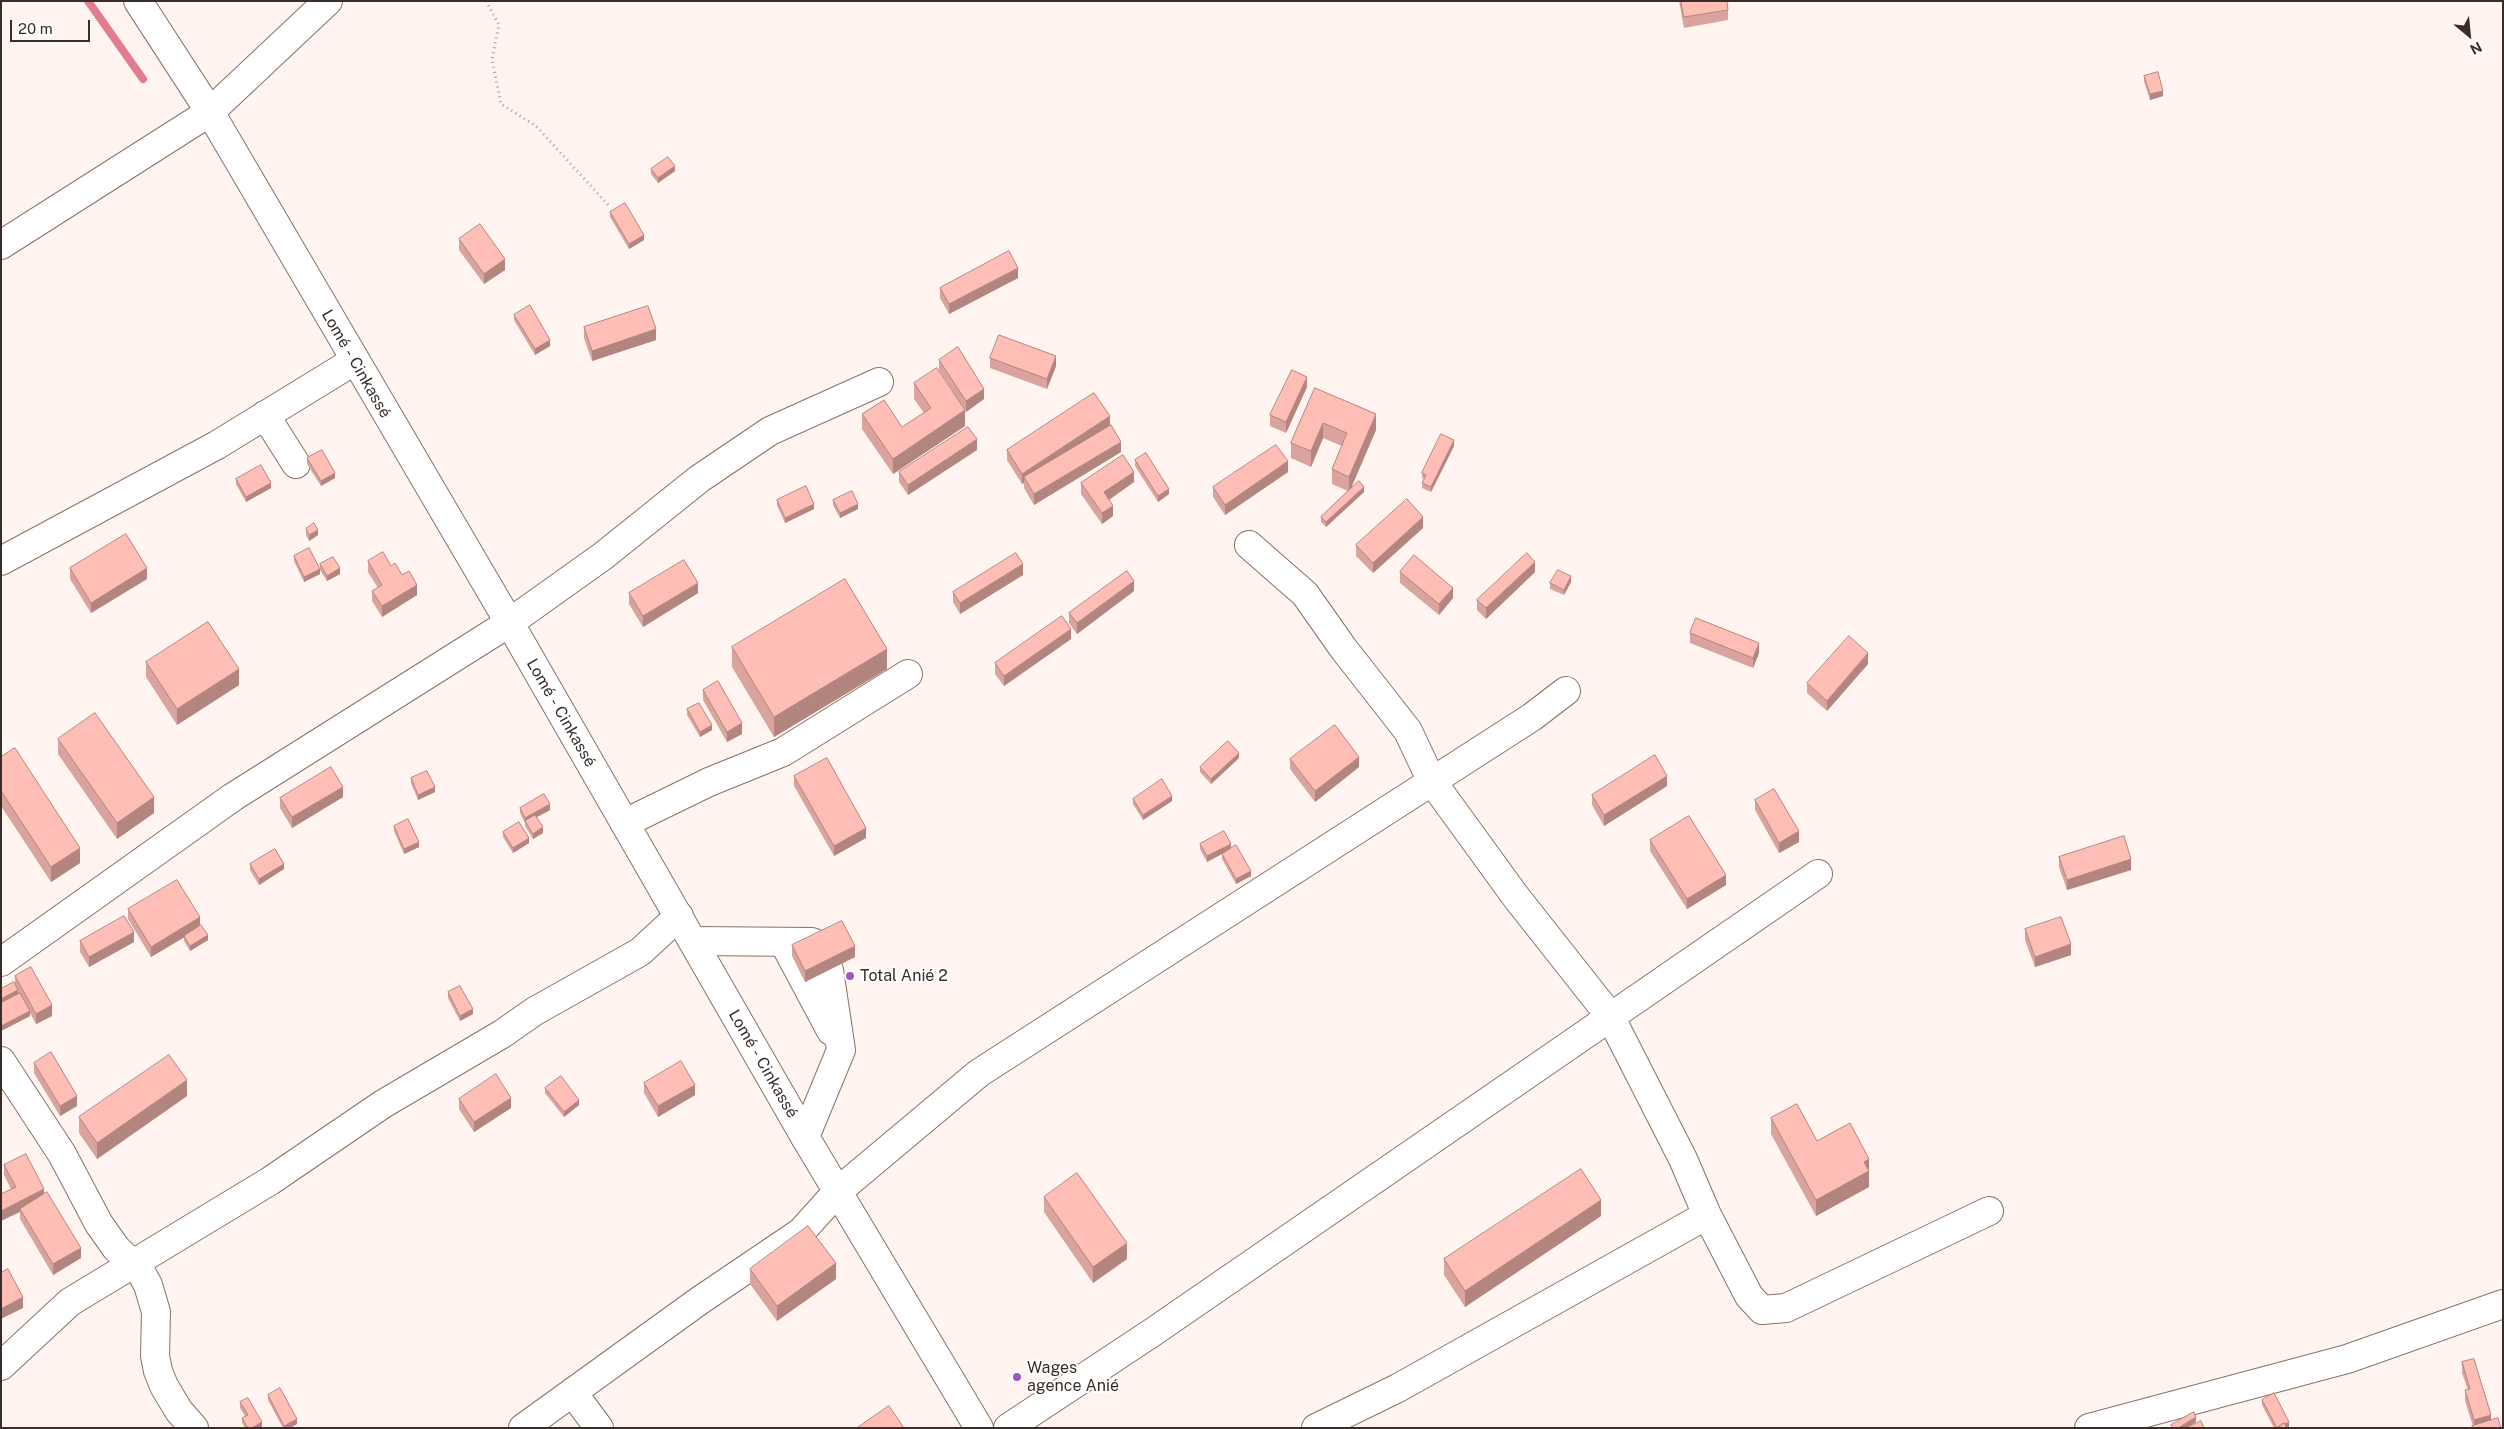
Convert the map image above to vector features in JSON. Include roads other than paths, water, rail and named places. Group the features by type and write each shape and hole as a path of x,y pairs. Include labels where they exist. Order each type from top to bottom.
{"main road":[{"name":"Lomé - Cinkassé","path":"138,1 210,112 625,823 805,1138 980,1428"},
{"path":"1,245 210,112 328,1"},
{"path":"1,561 217,445 354,361"},
{"path":"1,962 233,798 509,623 603,556 698,479 770,431 879,382"},
{"path":"266,415 296,464"},
{"path":"1250,545 1305,594 1343,648 1408,731 1431,780 1516,897 1610,1016 1683,1159 1707,1215 1749,1296 1762,1310 1786,1308 1989,1211"},
{"path":"625,823 709,782 783,752 908,674"},
{"path":"523,1428 699,1301 801,1232 838,1192 979,1074 1431,780 1532,717 1566,692"},
{"path":"1008,1428 1168,1321 1818,874"},
{"path":"1,1366 70,1302 270,1181 383,1104 502,1034 535,1011 640,952 678,916"},
{"path":"693,941 812,942 816,944"},
{"path":"784,943 841,1050"},
{"path":"805,1138 841,1050 829,970"},
{"path":"1,1061 62,1154 99,1224 116,1248 126,1258 136,1263 148,1285 156,1312 155,1356 158,1371 179,1411 194,1428"},
{"path":"1316,1428 1398,1388 1707,1215"},
{"path":"2089,1428 2347,1359 2503,1304"},
{"path":"573,1393 599,1428"}],"waterway":[{"path":"88,1 143,79"}],"place":[{"name":"Total Anié 2","path":"850,976"},
{"name":"Wages agence Anié","path":"1017,1377"}]}
